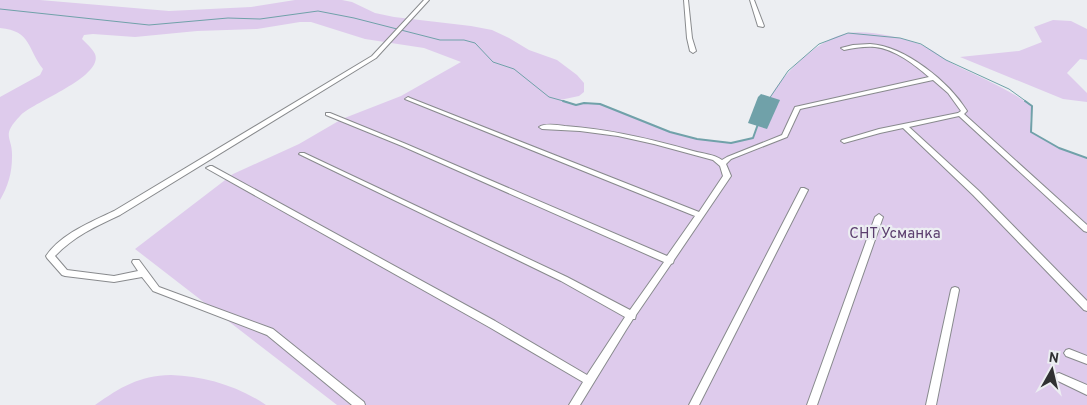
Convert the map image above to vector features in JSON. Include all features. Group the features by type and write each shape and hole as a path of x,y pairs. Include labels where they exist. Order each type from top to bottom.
{"street":[{"path":"144,273 114,279 66,273 50,256 57,248 89,226 117,213 374,57 427,0"},
{"path":"686,0 688,37 693,51"},
{"path":"752,0 761,26"},
{"path":"844,48 861,45 893,50 933,78 961,105 964,111 960,114 844,141"},
{"path":"722,164 728,158 785,136 797,108 933,78"},
{"path":"408,99 700,216"},
{"path":"328,114 670,261"},
{"path":"960,114 1087,229"},
{"path":"905,126 964,181 1087,307"},
{"path":"542,127 573,127 639,138 718,160 725,168 727,176 574,405"},
{"path":"302,154 556,275 632,316"},
{"path":"210,168 492,324 589,381"},
{"path":"694,405 804,190"},
{"path":"812,405 879,217"},
{"path":"136,262 156,289 270,332 360,405"},
{"path":"931,405 955,290"},
{"path":"1069,353 1087,360"},
{"path":"1058,377 1087,390"}],"green space":[{"name":"СНТ Усманка","path":"0,0 40,0 169,11 251,7 295,0 342,0 352,2 375,13 394,17 492,30 529,50 557,60 577,75 584,83 584,92 579,96 560,100 576,105 584,103 600,104 670,132 697,139 731,143 753,138 762,112 788,72 826,41 848,33 865,32 919,44 1032,106 1030,121 1032,132 1059,148 1087,158 1087,405 337,405 135,249 233,174 299,144 342,119 401,96 461,62 424,48 365,39 311,22 257,29 197,31 135,37 84,35 82,39 95,54 95,63 89,71 79,80 27,110 10,128 11,168 0,200 0,97 40,75 43,69 28,42 23,37 18,33 0,28"},
{"path":"1053,20 1071,21 1087,29 1087,60 1080,59 1067,73 1087,93 1087,102 1063,99 960,57 1019,51 1042,42 1034,27"},
{"path":"171,375 196,377 220,383 244,392 266,405 95,405 113,393 139,380"}],"water":[{"path":"761,94 780,100 767,129 748,123 758,97"}],"waterway":[{"path":"0,9 149,25 228,18 260,19 318,11 354,18 440,40 464,40 475,43 493,62 514,69 549,97 567,102"},
{"path":"769,99 788,71 819,44 848,33 900,38 921,44 946,60 1009,89 1027,102"},
{"path":"563,101 576,105 584,103 600,104 670,132 697,139 731,143 753,138 758,124"},
{"path":"1025,101 1032,106 1031,132 1059,148 1087,158"}]}
